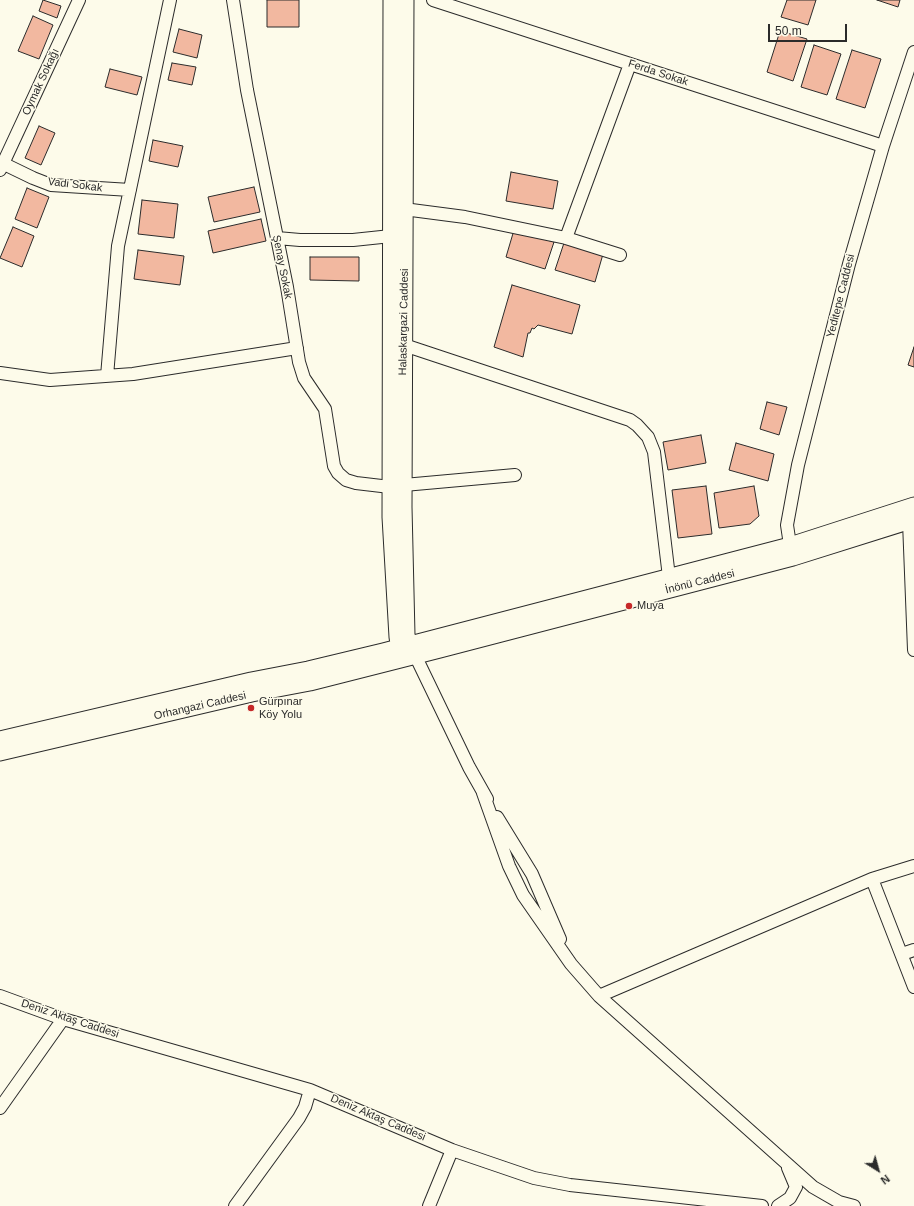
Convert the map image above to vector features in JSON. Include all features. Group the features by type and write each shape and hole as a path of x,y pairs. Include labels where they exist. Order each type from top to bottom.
{"main road":[{"path":"391,0 398,208 391,236 397,343 397,486 405,651"},
{"name":"Halaskargazi Caddesi","path":"397,343 398,208 406,0"},
{"path":"735,567 790,545 836,538 910,514"},
{"name":"İnönü Caddesi","path":"735,567 836,538"},
{"name":"Orhangazi Caddesi","path":"1,746 251,687 309,676 735,567"}],"street":[{"name":"Oymak Sokağı","path":"1,165 79,0"},
{"path":"107,376 118,246 170,0"},
{"name":"Şenay Sokak","path":"233,0 247,90 277,238 297,348 304,378 325,409 334,466 338,473 346,480 356,483 397,486 515,475"},
{"name":"Ferda Sokak","path":"433,0 883,146"},
{"name":"Yeditepe Caddesi","path":"790,545 787,525 798,465 849,264 883,146 914,52"},
{"path":"566,238 630,64"},
{"name":"Vadi Sokak","path":"1,165 51,185 130,190"},
{"path":"398,208 465,217 566,238 620,255"},
{"path":"277,238 300,240 353,240 391,236"},
{"path":"397,343 630,420 637,425 648,438 654,452 670,583"},
{"path":"0,373 50,380 133,374 297,348"},
{"path":"910,514 914,650"},
{"path":"405,651 483,793 532,874 571,964"},
{"path":"483,793 509,866 524,895 571,964 599,996 774,1154 813,1187 839,1202 854,1206"},
{"path":"599,996 872,879 914,866"},
{"path":"872,879 914,987"},
{"path":"902,954 914,950"},
{"name":"Deniz Aktaş Caddesi","path":"0,996 63,1019 310,1090 452,1150 534,1178 570,1185 689,1202 762,1206"},
{"path":"0,1108 63,1019"},
{"path":"235,1206 299,1118 305,1107 310,1090"},
{"path":"429,1206 452,1150"},
{"path":"774,1154 786,1166 796,1187 790,1198 778,1206"}],"building":[{"path":"43,0 61,6 57,18 39,11"},
{"path":"267,0 299,0 299,27 267,27"},
{"path":"787,0 816,0 808,25 781,17"},
{"path":"877,0 900,0 898,7"},
{"path":"33,16 53,25 39,59 18,51"},
{"path":"179,29 202,35 197,58 173,52"},
{"path":"780,31 807,39 793,81 767,72"},
{"path":"814,45 841,54 827,95 801,87"},
{"path":"852,50 881,59 865,108 836,99"},
{"path":"172,63 196,67 192,85 168,80"},
{"path":"110,69 142,77 137,95 105,87"},
{"path":"39,126 55,133 41,165 25,158"},
{"path":"153,140 183,146 178,167 149,161"},
{"path":"511,172 558,181 553,209 506,201"},
{"path":"254,187 260,212 214,222 208,197"},
{"path":"27,188 49,197 37,228 15,219"},
{"path":"142,200 178,204 174,238 138,234"},
{"path":"261,219 266,241 213,253 208,231"},
{"path":"13,227 34,236 22,267 0,258"},
{"path":"514,230 554,242 545,269 506,257"},
{"path":"564,243 603,254 595,282 555,270"},
{"path":"138,250 184,256 180,285 134,279"},
{"path":"310,257 359,257 359,281 310,280"},
{"path":"512,285 580,305 572,334 538,325 534,329 532,328 530,333 528,333 523,357 494,347"},
{"path":"914,347 914,367 908,365"},
{"path":"767,402 787,407 779,435 760,429"},
{"path":"701,435 706,463 668,470 663,442"},
{"path":"736,443 774,454 768,481 729,470"},
{"path":"706,486 712,534 678,538 672,490"},
{"path":"754,486 759,516 750,524 719,528 714,493"}],"place":[{"name":"Muya","path":"629,606"},
{"name":"Gürpınar Köy Yolu","path":"251,708"}]}
